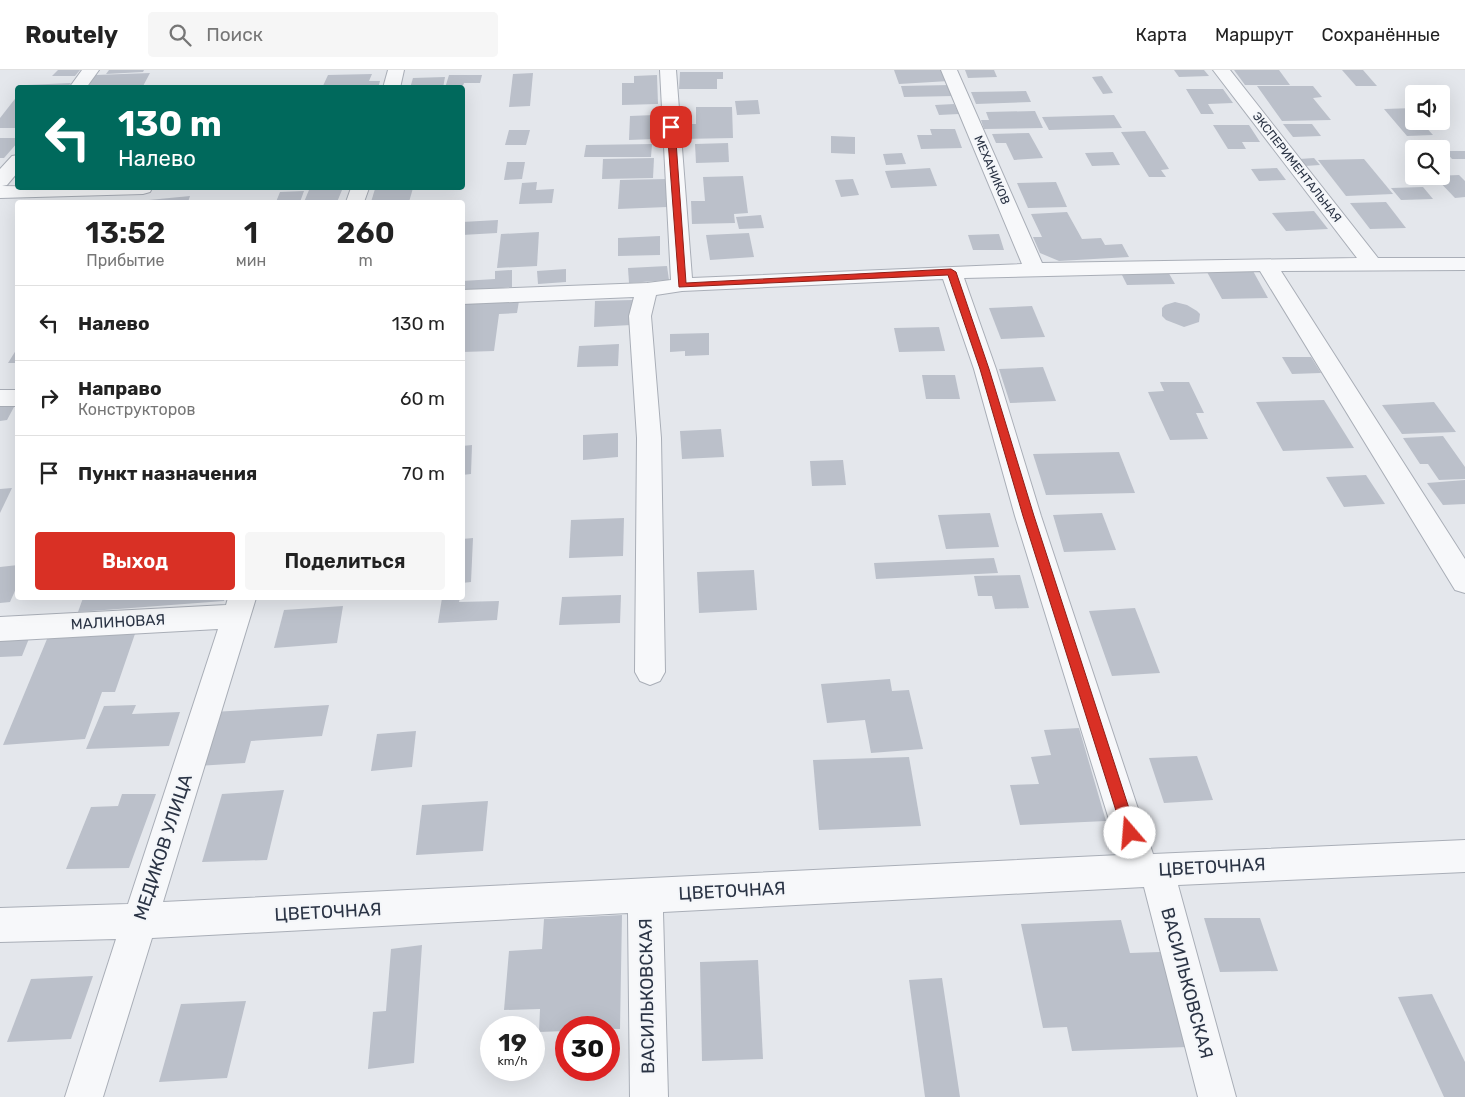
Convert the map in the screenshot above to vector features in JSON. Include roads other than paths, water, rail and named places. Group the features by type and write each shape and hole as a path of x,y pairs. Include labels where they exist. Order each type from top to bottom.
{"street":[{"path":"79,85 91,70"},
{"path":"391,85 396,70"},
{"path":"668,70 682,286"},
{"name":"МЕХАНИКОВ","path":"949,70 1034,269"},
{"name":"ЭКСПЕРИМЕНТАЛЬНАЯ","path":"1221,70 1372,263"},
{"path":"0,181 15,164"},
{"path":"0,192 72,190"},
{"path":"465,297 647,290 682,286 1034,269 1372,263 1465,264"},
{"path":"1267,265 1465,582"},
{"name":"ВАСИЛЬКОВСКАЯ","path":"951,272 985,369 1028,516 1150,870 1217,1097"},
{"path":"647,290 640,316 649,438 650,672"},
{"path":"0,398 15,398"},
{"name":"МАЛИНОВАЯ","path":"0,629 239,606"},
{"name":"МЕДИКОВ УЛИЦА","path":"84,1097 239,606"},
{"name":"ЦВЕТОЧНАЯ","path":"0,925 139,922 644,895 1465,856"},
{"name":"ВАСИЛЬКОВСКАЯ","path":"644,895 649,1097"}]}
